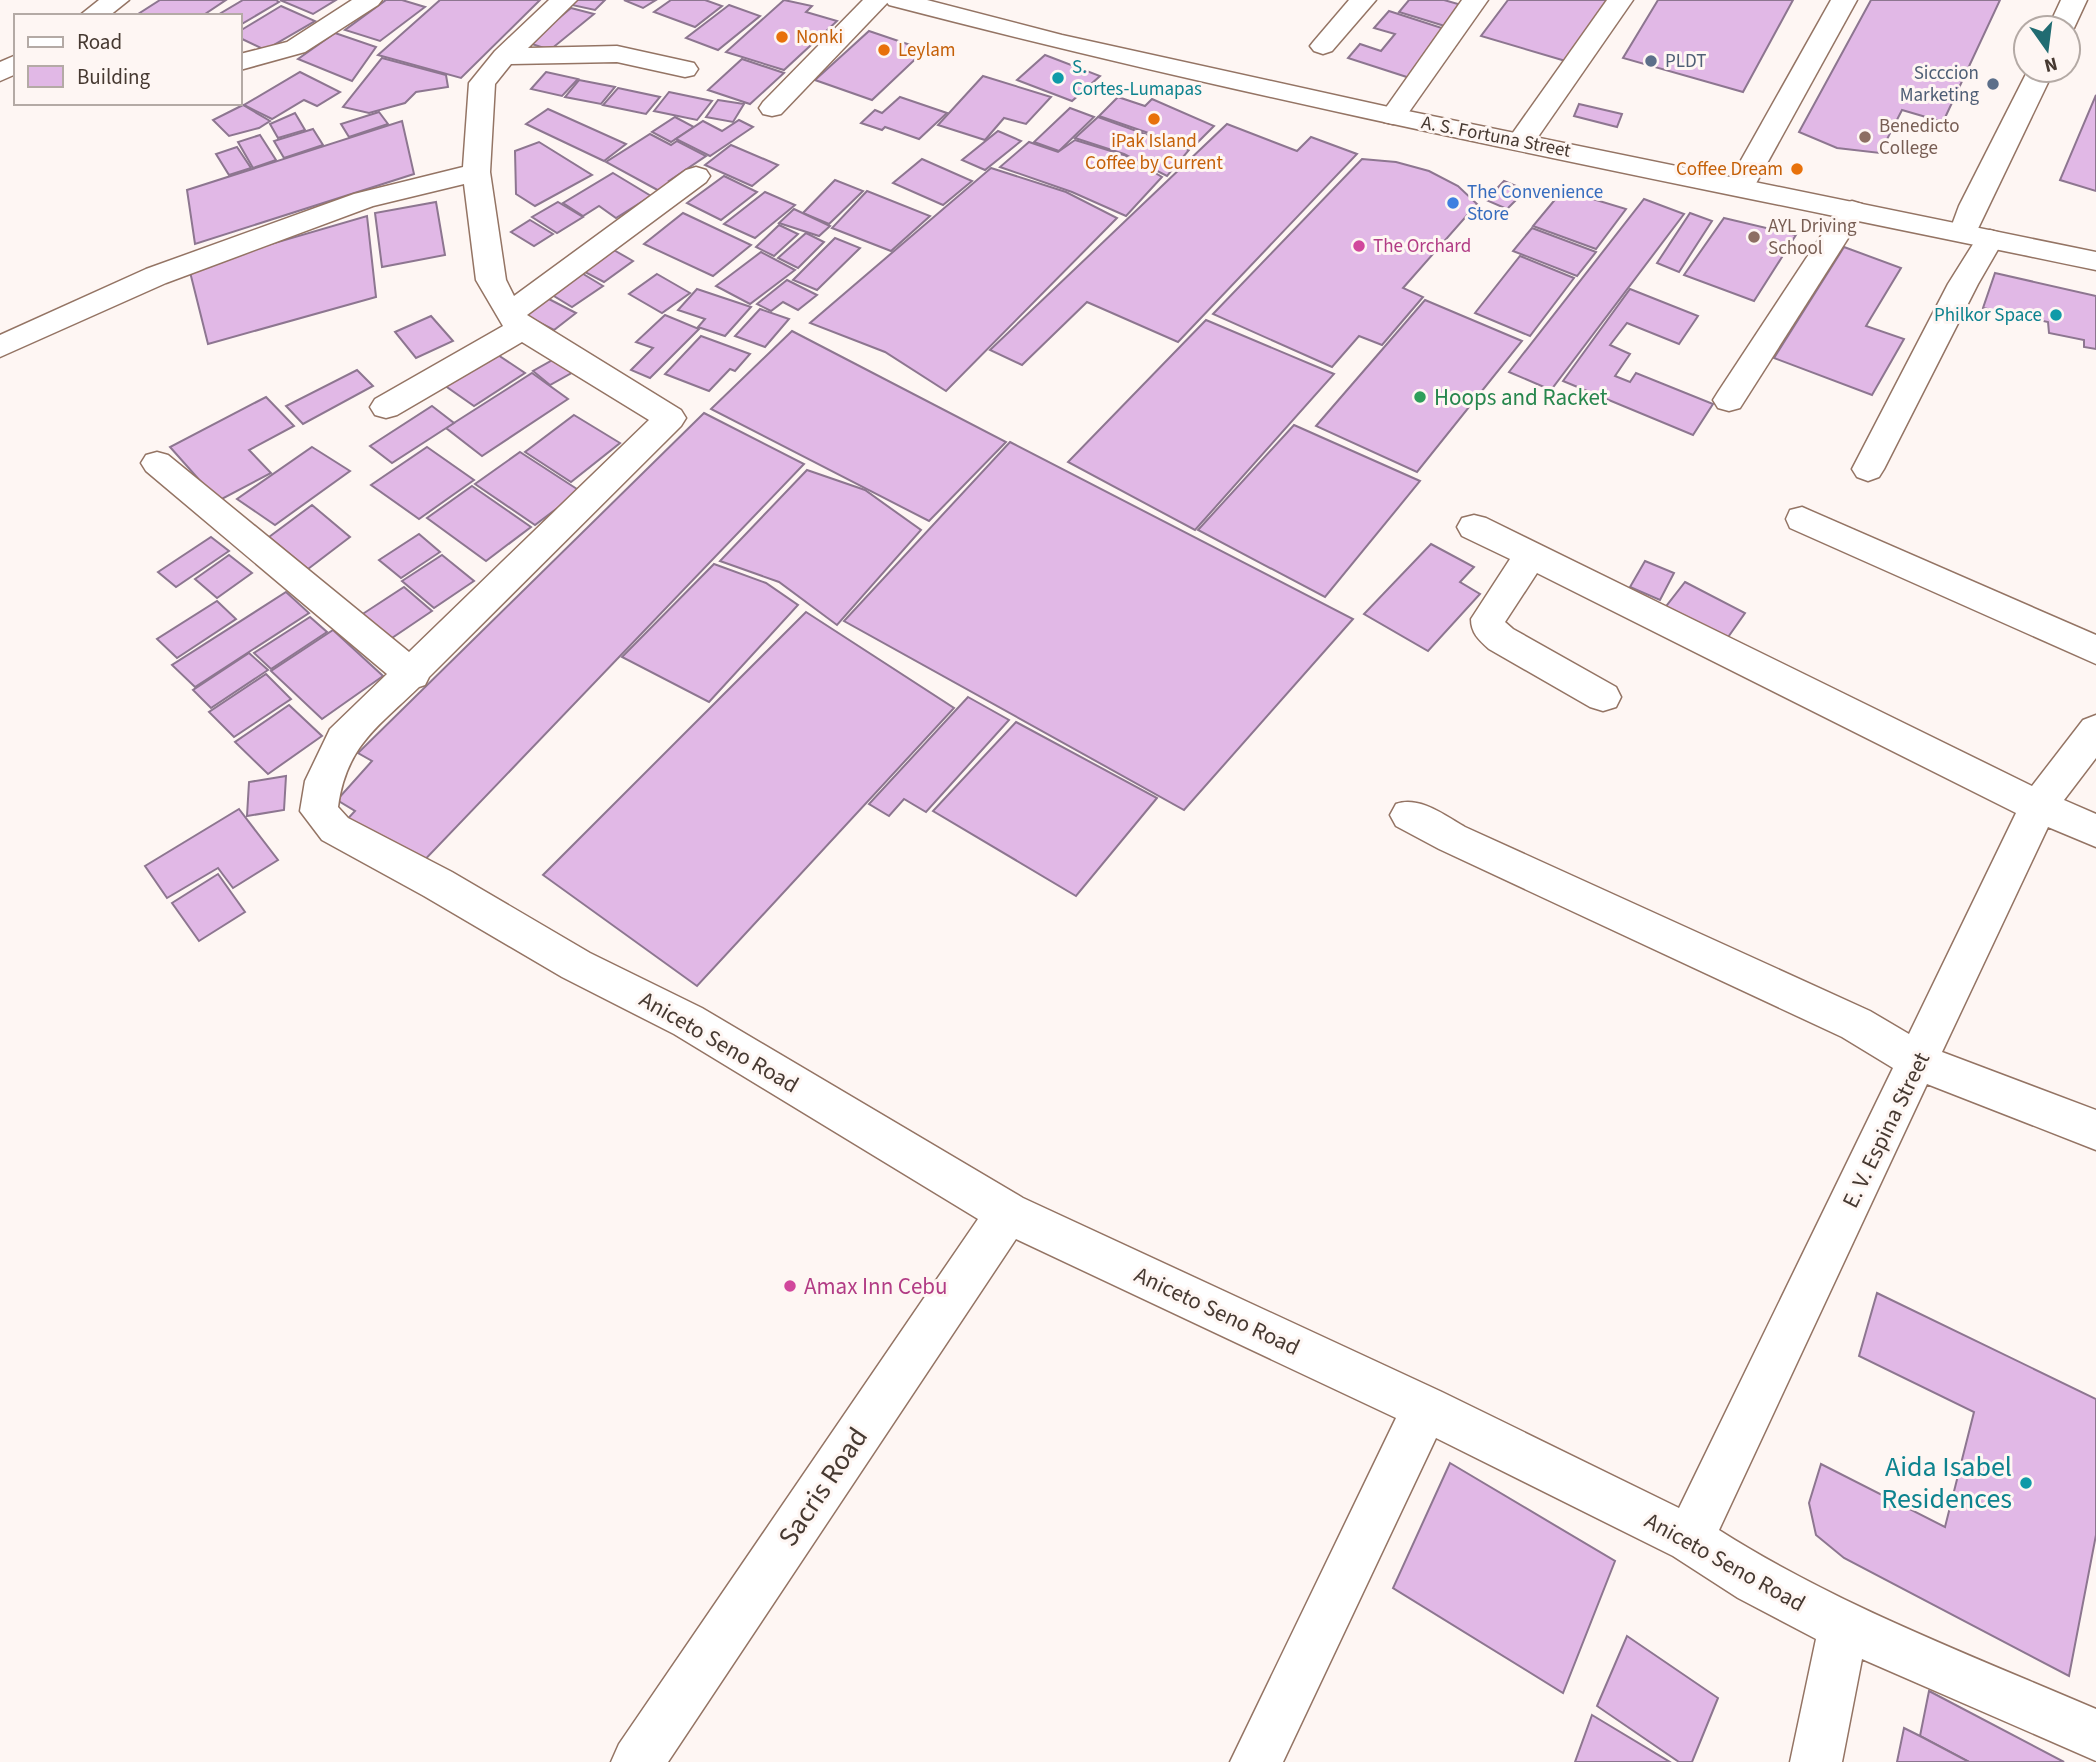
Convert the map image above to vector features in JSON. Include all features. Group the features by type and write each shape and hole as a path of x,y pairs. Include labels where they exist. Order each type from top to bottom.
{"street":[{"path":"94,14 116,0"},
{"path":"242,61 296,47 369,0"},
{"path":"516,321 491,280 476,172 482,83 504,56 564,0"},
{"path":"772,108 877,0"},
{"name":"A. S. Fortuna Street","path":"898,0 1060,42 1393,116 2096,261"},
{"path":"1323,46 1363,0"},
{"path":"1393,116 1475,0"},
{"path":"1521,141 1620,0"},
{"path":"1740,187 1844,0"},
{"path":"504,56 617,54 685,69"},
{"path":"1868,469 1964,284 1977,236 1973,206 2034,84"},
{"path":"0,346 156,276 273,233 364,200 476,172"},
{"path":"386,407 516,321 696,176"},
{"path":"1729,400 1852,210"},
{"name":"Aniceto Seno Road","path":"516,321 670,418 343,739 323,781 319,811 335,829 438,884 576,965 688,1021 1008,1213 1426,1408 1690,1539 1755,1581 1844,1626 2096,1735"},
{"path":"157,463 412,674"},
{"path":"1802,519 2096,650"},
{"path":"1474,527 2038,807 2096,831"},
{"path":"1530,556 1488,619 1488,627 1501,639 1603,697"},
{"name":"E. V. Espina Street","path":"1690,1539 2038,807 2096,730"},
{"path":"1409,815 1452,838 1856,1024 1919,1062 2096,1130"},
{"name":"Sacris Road","path":"638,1762 1008,1213"},
{"path":"1256,1762 1426,1408"},
{"path":"1816,1762 1844,1626"}],"building":[{"path":"160,0 226,0 205,14 138,14"},
{"path":"243,0 279,2 242,24 242,14 219,14"},
{"path":"280,0 336,0 313,14"},
{"path":"386,0 402,0 425,7 380,41 345,30"},
{"path":"440,0 540,0 461,78 378,55"},
{"path":"577,0 605,0 595,10 572,5"},
{"path":"624,0 656,0 643,8"},
{"path":"671,0 705,0 722,6 695,27 654,12"},
{"name":"Nonki","path":"784,0 812,6 806,12 837,21 784,70 726,52"},
{"path":"1409,0 1444,0 1465,6 1448,27 1399,12"},
{"path":"1508,0 1611,0 1569,62 1481,36"},
{"path":"1658,0 1793,0 1743,92 1623,58"},
{"path":"1871,0 2000,0 1943,122 1902,110 1880,153 1837,148 1799,132"},
{"path":"729,5 760,16 718,50 686,38"},
{"path":"281,6 315,21 265,50 242,39 243,29"},
{"path":"571,8 594,14 550,50 529,43"},
{"path":"1389,11 1451,31 1413,79 1348,58 1360,44 1381,51 1395,34 1374,28"},
{"path":"869,31 925,50 872,100 815,80"},
{"path":"335,33 376,47 352,81 298,59"},
{"name":"S. Cortes-Lumapas","path":"1045,55 1100,76 1072,101 1017,80"},
{"path":"382,58 446,75 448,87 416,92 405,103 369,113 343,107"},
{"path":"742,59 784,73 750,104 708,90"},
{"path":"300,72 340,92 317,106 304,100 272,119 244,105"},
{"path":"546,72 578,79 562,96 531,89"},
{"path":"983,76 1051,97 1026,124 1004,118 985,140 938,125"},
{"path":"579,80 615,87 601,104 565,97"},
{"path":"618,88 660,97 646,114 603,105"},
{"path":"669,92 712,101 697,120 654,111"},
{"path":"2096,95 2096,191 2060,180"},
{"path":"900,97 947,113 919,139 885,127 882,130 861,123 875,110 882,113"},
{"path":"1118,97 1145,106 1152,99 1214,126 1192,148 1099,116"},
{"path":"718,100 744,104 733,122 706,117"},
{"path":"1579,104 1622,114 1617,127 1574,116"},
{"path":"243,105 270,121 259,128 229,136 213,120"},
{"path":"1070,108 1094,117 1059,151 1034,142"},
{"path":"548,109 626,144 604,161 526,124"},
{"path":"379,112 388,124 349,137 341,124"},
{"path":"295,113 305,130 278,138 270,124"},
{"path":"675,117 694,127 671,142 652,132"},
{"path":"1098,117 1189,150 1167,176 1124,154 1075,138"},
{"path":"739,120 753,127 710,156 676,139 703,121 722,131"},
{"path":"402,121 414,174 195,244 187,190"},
{"path":"1227,124 1297,151 1311,137 1357,154 1178,342 1087,302 1022,365 990,350"},
{"path":"313,129 323,145 284,158 274,141"},
{"path":"998,131 1021,141 985,170 962,160"},
{"path":"650,134 671,145 677,141 706,156 669,181 675,185 663,193 606,162"},
{"path":"260,135 276,160 253,168 238,142"},
{"path":"1075,140 1124,155 1162,177 1126,216 1072,192 1000,167 1029,142 1058,152"},
{"path":"539,142 592,175 535,206 516,194 515,151"},
{"path":"731,145 778,165 752,186 705,165"},
{"path":"237,147 251,168 229,175 216,154"},
{"path":"922,159 972,181 943,205 893,183"},
{"name":"The Orchard","path":"1362,159 1396,162 1429,171 1458,186 1477,204 1403,288 1423,297 1382,345 1359,336 1332,367 1213,314"},
{"path":"991,168 1066,192 1117,218 946,391 885,352 810,323"},
{"path":"613,173 651,196 616,218 599,206 583,216 563,203"},
{"path":"724,176 757,192 721,220 687,203"},
{"path":"835,180 863,191 829,224 803,213"},
{"path":"1504,181 1526,190 1507,209 1486,200"},
{"path":"1563,190 1626,209 1596,249 1533,226"},
{"path":"867,191 930,216 891,251 832,228"},
{"path":"765,192 795,205 755,238 724,224"},
{"path":"1644,199 1684,214 1551,390 1509,372"},
{"path":"436,202 445,255 382,267 375,213"},
{"path":"558,202 583,217 557,233 532,217"},
{"path":"794,209 830,226 819,236 779,223"},
{"path":"683,213 751,245 713,276 644,244"},
{"path":"1690,213 1712,221 1679,272 1657,263"},
{"path":"367,216 376,297 208,344 189,268"},
{"path":"1724,218 1796,235 1754,301 1684,275"},
{"path":"530,220 553,234 534,246 511,232"},
{"path":"779,225 798,234 774,256 756,247"},
{"path":"1532,228 1596,252 1577,276 1513,251"},
{"path":"806,233 824,242 798,268 778,258"},
{"path":"835,238 860,248 817,290 793,280"},
{"path":"1844,247 1901,268 1866,326 1904,339 1872,395 1774,358"},
{"path":"612,249 633,261 604,282 581,270"},
{"path":"761,252 795,270 750,304 716,286"},
{"path":"1520,256 1574,278 1530,336 1475,313"},
{"path":"580,272 603,286 572,307 549,293"},
{"name":"Philkor Space","path":"1995,273 2096,296 2096,349 2084,347 2084,340 2049,333 2048,322 1983,308"},
{"path":"657,274 690,293 662,313 629,294"},
{"path":"787,280 817,295 798,310 783,302 771,311 757,304"},
{"path":"697,289 751,307 725,336 698,327 705,319 678,310"},
{"path":"1630,289 1698,316 1679,344 1627,323 1610,345 1630,354 1615,376 1630,382 1636,373 1713,404 1693,435 1563,381"},
{"path":"545,297 576,313 554,330 523,314"},
{"path":"1425,300 1522,341 1417,472 1316,426"},
{"path":"760,309 789,319 765,347 735,336"},
{"path":"665,315 699,329 650,378 631,370 653,348 636,342"},
{"path":"431,316 453,341 416,358 395,332"},
{"path":"1206,320 1334,374 1195,530 1068,462"},
{"path":"792,331 1006,442 929,521 711,409"},
{"path":"701,336 750,354 735,371 730,369 709,391 665,374"},
{"path":"495,353 525,373 474,406 444,385"},
{"path":"558,357 575,371 550,385 533,371"},
{"path":"357,370 373,386 303,424 286,406"},
{"path":"532,373 568,399 482,456 446,428"},
{"path":"266,397 294,426 249,450 271,473 218,501 170,447"},
{"path":"432,406 454,423 392,463 370,446"},
{"path":"704,413 804,464 415,870 341,826 355,811 337,800 372,761 358,753"},
{"path":"574,415 620,443 571,482 525,452"},
{"path":"1294,425 1420,481 1325,597 1198,530"},
{"path":"1010,442 1353,619 1184,810 844,621"},
{"path":"312,447 350,471 275,525 237,499"},
{"path":"427,447 474,480 419,519 371,485"},
{"path":"520,452 580,491 535,525 475,484"},
{"path":"807,470 865,490 921,530 837,625 779,582 720,561"},
{"path":"472,486 531,527 486,561 427,518"},
{"path":"312,505 350,537 308,569 269,537"},
{"path":"419,534 440,552 401,578 379,560"},
{"path":"211,537 229,551 176,587 158,572"},
{"path":"1431,544 1474,567 1460,582 1480,594 1428,651 1364,614"},
{"path":"229,555 252,573 217,598 195,579"},
{"path":"442,555 474,581 434,608 402,581"},
{"path":"1645,561 1674,573 1660,600 1630,587"},
{"path":"714,564 766,583 798,605 709,702 622,657"},
{"path":"1685,582 1745,613 1726,640 1664,609"},
{"path":"404,587 432,611 386,642 358,617"},
{"path":"286,592 309,613 195,687 172,665"},
{"path":"217,601 236,619 177,658 157,639"},
{"path":"806,612 954,708 697,986 543,875"},
{"path":"310,617 327,632 271,669 254,653"},
{"path":"333,630 383,676 322,719 271,671"},
{"path":"249,653 268,670 211,708 193,690"},
{"path":"266,674 291,699 234,737 209,712"},
{"path":"968,697 1009,720 926,812 904,799 889,816 869,804"},
{"path":"289,705 322,736 268,774 235,742"},
{"path":"1016,722 1157,798 1076,896 933,811"},
{"path":"286,776 284,810 247,816 249,782"},
{"path":"239,809 278,860 233,888 218,868 167,898 145,866"},
{"path":"218,874 245,912 199,941 172,903"},
{"name":"Aida Isabel Residences","path":"1877,1293 2096,1399 2096,1535 2069,1676 1844,1558 1816,1535 1809,1503 1821,1464 1945,1527 1974,1412 1859,1356"},
{"path":"1450,1463 1615,1561 1563,1693 1393,1588"},
{"path":"1627,1636 1718,1698 1692,1762 1679,1762 1597,1706"},
{"path":"1929,1691 2064,1762 1969,1762 1920,1736"},
{"path":"1592,1715 1670,1762 1575,1762"},
{"path":"1904,1728 1920,1736 1969,1762 1897,1762"}],"place":[{"name":"Nonki","path":"782,37"},
{"name":"Leylam","path":"884,50"},
{"name":"PLDT","path":"1651,61"},
{"name":"S. Cortes-Lumapas","path":"1058,78"},
{"name":"Sicccion Marketing","path":"1993,84"},
{"name":"iPak Island Coffee by Current","path":"1154,119"},
{"name":"Benedicto College","path":"1865,137"},
{"name":"Coffee Dream","path":"1797,169"},
{"name":"The Convenience Store","path":"1453,203"},
{"name":"AYL Driving School","path":"1754,237"},
{"name":"The Orchard","path":"1359,246"},
{"name":"Philkor Space","path":"2056,315"},
{"name":"Hoops and Racket","path":"1420,397"},
{"name":"Amax Inn Cebu","path":"790,1286"},
{"name":"Aida Isabel Residences","path":"2026,1483"}]}
